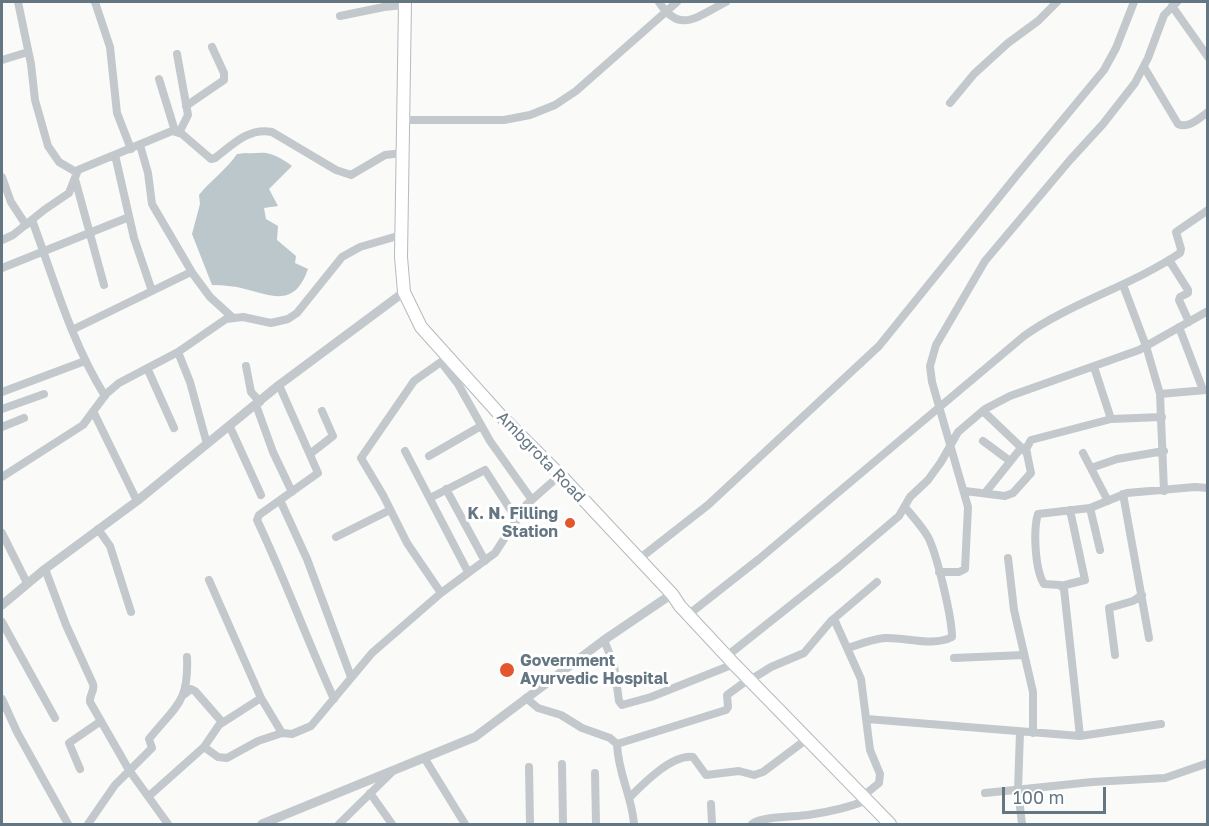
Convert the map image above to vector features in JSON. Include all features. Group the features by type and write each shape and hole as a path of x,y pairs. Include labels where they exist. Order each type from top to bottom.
{"main road":[{"name":"Ambgrota Road","path":"405,3 401,235 404,292 422,329 445,360 561,477 807,739 868,796 890,825"},
{"path":"420,323 448,347 553,462 564,475 561,477"},
{"path":"675,597 683,600 733,658"},
{"path":"752,678 868,796 900,825"}],"street":[{"path":"18,2 35,100 48,146 61,164 76,175 104,285"},
{"path":"95,2 110,47 117,113 131,149"},
{"path":"659,2 672,19 689,20 726,2"},
{"path":"403,120 504,120 530,115 555,105 576,91 677,2"},
{"path":"950,103 974,74 1008,43 1033,26 1057,2"},
{"path":"639,559 708,505 879,346 1003,191 1104,70 1116,48 1134,2"},
{"path":"340,16 405,3"},
{"path":"939,572 959,572 965,568 968,516 965,491 931,375 932,358 936,345 985,261 1103,124 1135,83 1144,67 1164,15 1174,4 1207,56"},
{"path":"186,106 224,80 224,73 212,47"},
{"path":"2,60 28,52"},
{"path":"2,240 13,235 71,191 76,175 115,155 177,132 187,119 177,54"},
{"path":"1144,67 1178,124 1184,126 1192,123 1208,112"},
{"path":"159,79 177,132 211,159 251,132 265,130 336,170 351,175 385,154 403,153"},
{"path":"140,145 148,173 152,204 191,272 210,297 232,317"},
{"path":"115,155 129,217 152,291"},
{"path":"2,177 11,202 29,222 44,252 85,361 105,396"},
{"path":"693,611 759,559 1012,346 1039,326 1123,285 1181,251 1177,231 1208,210"},
{"path":"2,268 129,217"},
{"path":"2,477 83,425 105,396 119,383 148,370 226,319 243,317 271,323 288,319 297,313 342,257 360,247 401,235"},
{"path":"1169,260 1188,290 1188,293 1179,300 1189,322"},
{"path":"72,330 191,272"},
{"path":"1123,285 1146,346 1160,394 1164,491"},
{"path":"2,605 27,583 137,501 279,385 404,292"},
{"path":"604,640 615,664 619,701 622,705 651,697 733,658 899,516 910,497 928,480 958,432 983,411 1000,400 1146,346 1208,311"},
{"path":"1160,394 1205,390 1179,327"},
{"path":"178,352 190,382 207,444"},
{"path":"441,593 418,561 362,457 414,381 445,360 481,426 532,500"},
{"path":"2,392 85,361"},
{"path":"246,366 251,392 258,404 270,443 292,492"},
{"path":"1094,367 1111,419"},
{"path":"148,370 174,428"},
{"path":"279,385 318,473 259,515 257,520 283,574 308,641 334,699"},
{"path":"2,409 44,394"},
{"path":"93,411 137,501"},
{"path":"310,454 333,437 322,411"},
{"path":"965,491 1005,495 1015,491 1030,475 1031,466 1024,450 983,411"},
{"path":"985,492 1010,461 1024,450 1031,440 1111,419 1162,417"},
{"path":"2,427 24,418"},
{"path":"429,456 481,426"},
{"path":"230,427 261,495"},
{"path":"983,441 1010,461"},
{"path":"1091,468 1117,459 1164,451"},
{"path":"405,452 468,572"},
{"path":"1083,453 1108,501"},
{"path":"430,498 486,470 517,520"},
{"path":"204,747 218,757 227,758 258,741 282,733 292,734 306,729 372,653 441,593 485,561 500,547 523,509 561,477"},
{"path":"1070,510 1085,580 1062,586 1046,585 1041,579 1037,555 1036,518 1040,513 1070,510 1090,508 1123,494 1195,487 1208,488"},
{"path":"446,489 485,561"},
{"path":"1123,494 1149,638"},
{"path":"280,500 307,559 351,677"},
{"path":"848,648 879,639 922,641 945,640 952,637 939,572 928,536 905,507"},
{"path":"1090,508 1100,550"},
{"path":"336,537 390,510"},
{"path":"98,529 110,546 131,612"},
{"path":"2,533 27,583"},
{"path":"1008,558 1011,594 1034,702 1034,733"},
{"path":"45,570 66,626 93,684 94,689 90,700 129,770 168,825"},
{"path":"209,580 261,698 282,733"},
{"path":"617,744 726,710 727,695 771,667 804,653 834,619 878,582"},
{"path":"1062,586 1072,650 1080,736"},
{"path":"1115,655 1109,608 1133,601 1142,595"},
{"path":"263,824 475,737 604,640 675,597"},
{"path":"752,825 759,821 846,808 868,796 879,783 880,777 870,750 861,679 834,619"},
{"path":"2,622 55,718"},
{"path":"954,658 1024,655"},
{"path":"88,825 116,785 152,748 149,739 175,710 184,694 188,679 187,657"},
{"path":"184,694 191,689 195,691 222,722"},
{"path":"149,796 204,747 222,722 261,698"},
{"path":"526,698 538,708 561,715 582,728 610,738 617,744 618,765 629,798 634,825"},
{"path":"2,699 17,732 68,825"},
{"path":"867,719 1080,736 1161,724"},
{"path":"80,769 69,743 101,721"},
{"path":"1020,732 1018,790 1022,825"},
{"path":"629,798 654,774 682,758 693,757 706,775 739,771 756,775 776,764 807,739"},
{"path":"425,759 465,825"},
{"path":"985,793 1092,782 1165,778 1208,763"},
{"path":"562,764 563,825"},
{"path":"529,766 530,825"},
{"path":"339,825 392,772"},
{"path":"595,773 596,825"},
{"path":"370,793 392,825"},
{"path":"711,804 712,825"}],"shaded area":[{"path":"237,154 269,154 292,166 269,189 278,206 264,208 266,219 278,226 277,240 296,256 295,263 308,269 297,289 283,296 233,286 212,285 192,234 200,204 199,195"}],"place":[{"name":"K. N. Filling Station","path":"570,523"},
{"name":"Government Ayurvedic Hospital","path":"507,670"}]}
